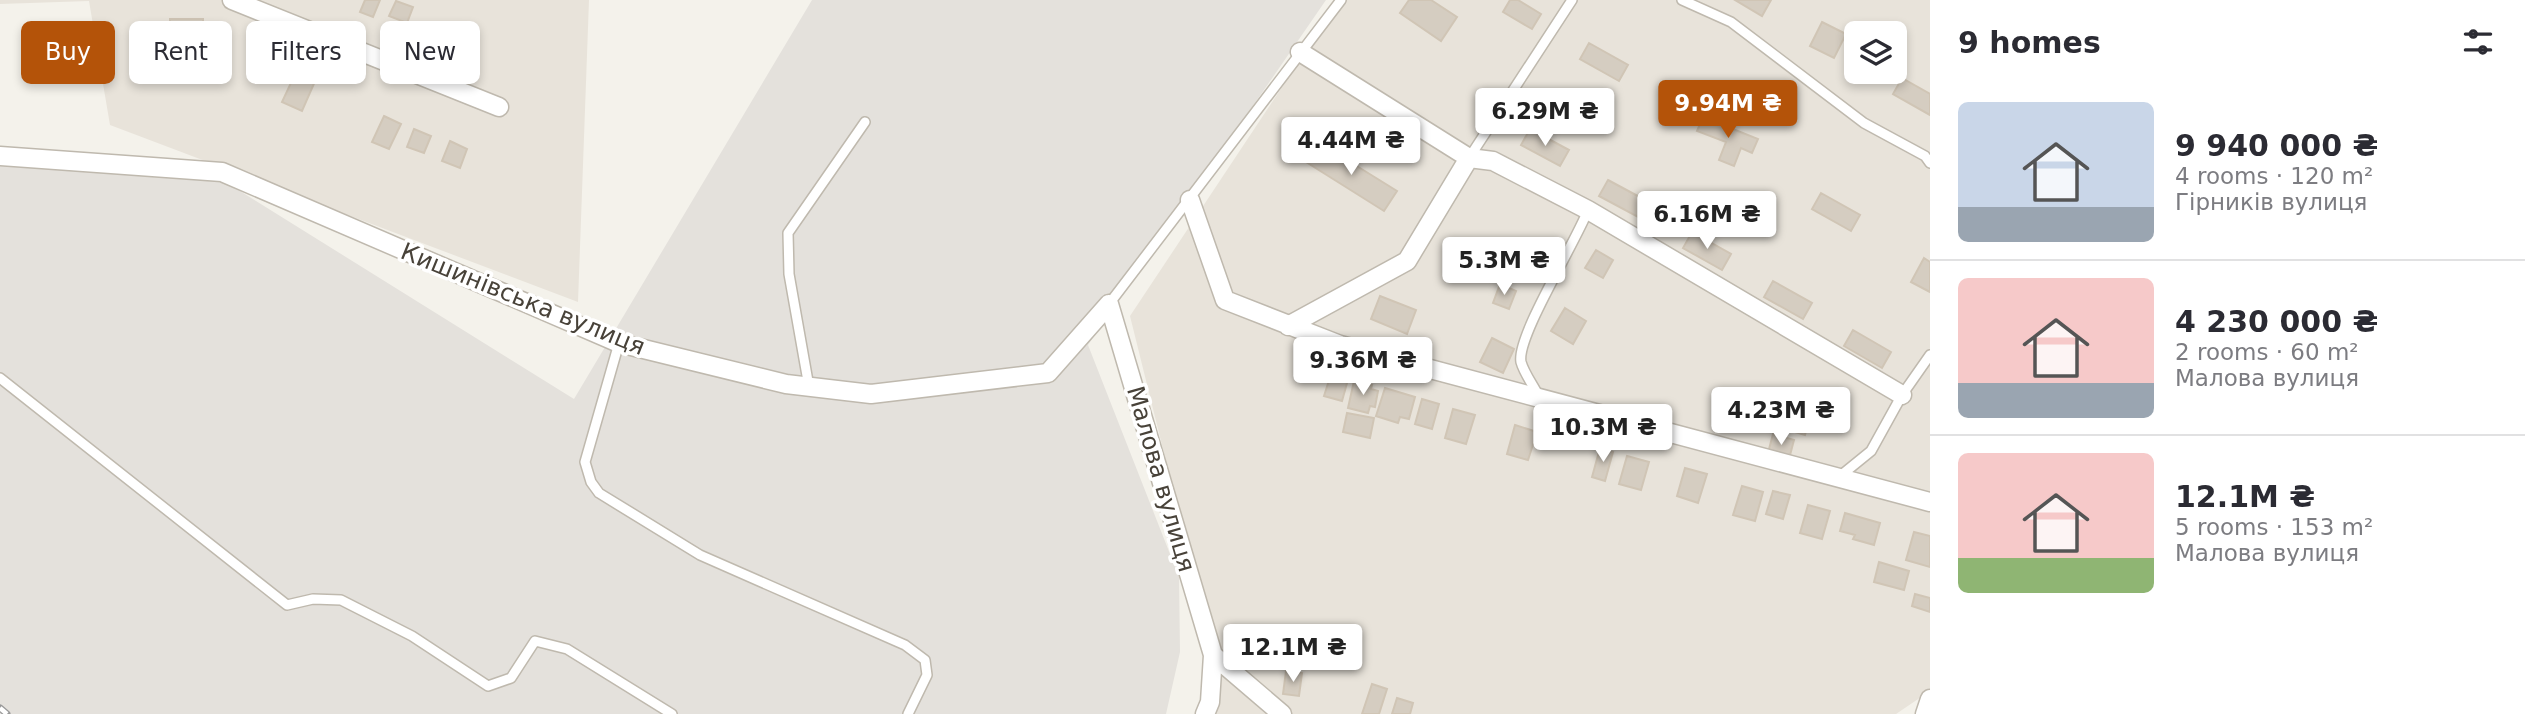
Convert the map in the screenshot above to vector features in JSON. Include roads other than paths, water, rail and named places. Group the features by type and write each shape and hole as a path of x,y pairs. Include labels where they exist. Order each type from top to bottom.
{"street":[{"path":"232,0 499,107"},
{"path":"1300,52 1469,158 1493,161 1588,210 1902,395"},
{"name":"Кишинівська вулиця","path":"0,156 222,172 618,343 786,384 871,394 1048,373 1109,304"},
{"path":"1288,326 1407,261 1469,158"},
{"path":"1190,200 1225,300 1288,326 1340,345 1540,401 1930,502"},
{"name":"Малова вулиця","path":"1109,304 1213,654 1210,702 1205,714"},
{"path":"1213,654 1282,714"},
{"path":"1925,714 1930,699"}],"lane":[{"path":"1109,304 1341,0"},
{"path":"1469,158 1572,0"},
{"path":"1682,0 1731,22 1864,123 1925,156 1930,163"},
{"path":"809,387 789,274 788,233 865,122"},
{"path":"1540,401 1521,360 1527,328 1577,238 1588,210"},
{"path":"618,343 585,462 591,482 599,493 701,555 905,645 925,660 927,676 908,714"},
{"path":"1838,478 1871,451 1902,395 1930,355"},
{"path":"0,378 287,605 313,599 341,600 412,636 488,686 511,678 535,642 567,649 672,714"}],"railway":[{"path":"0,708 7,714"}]}
